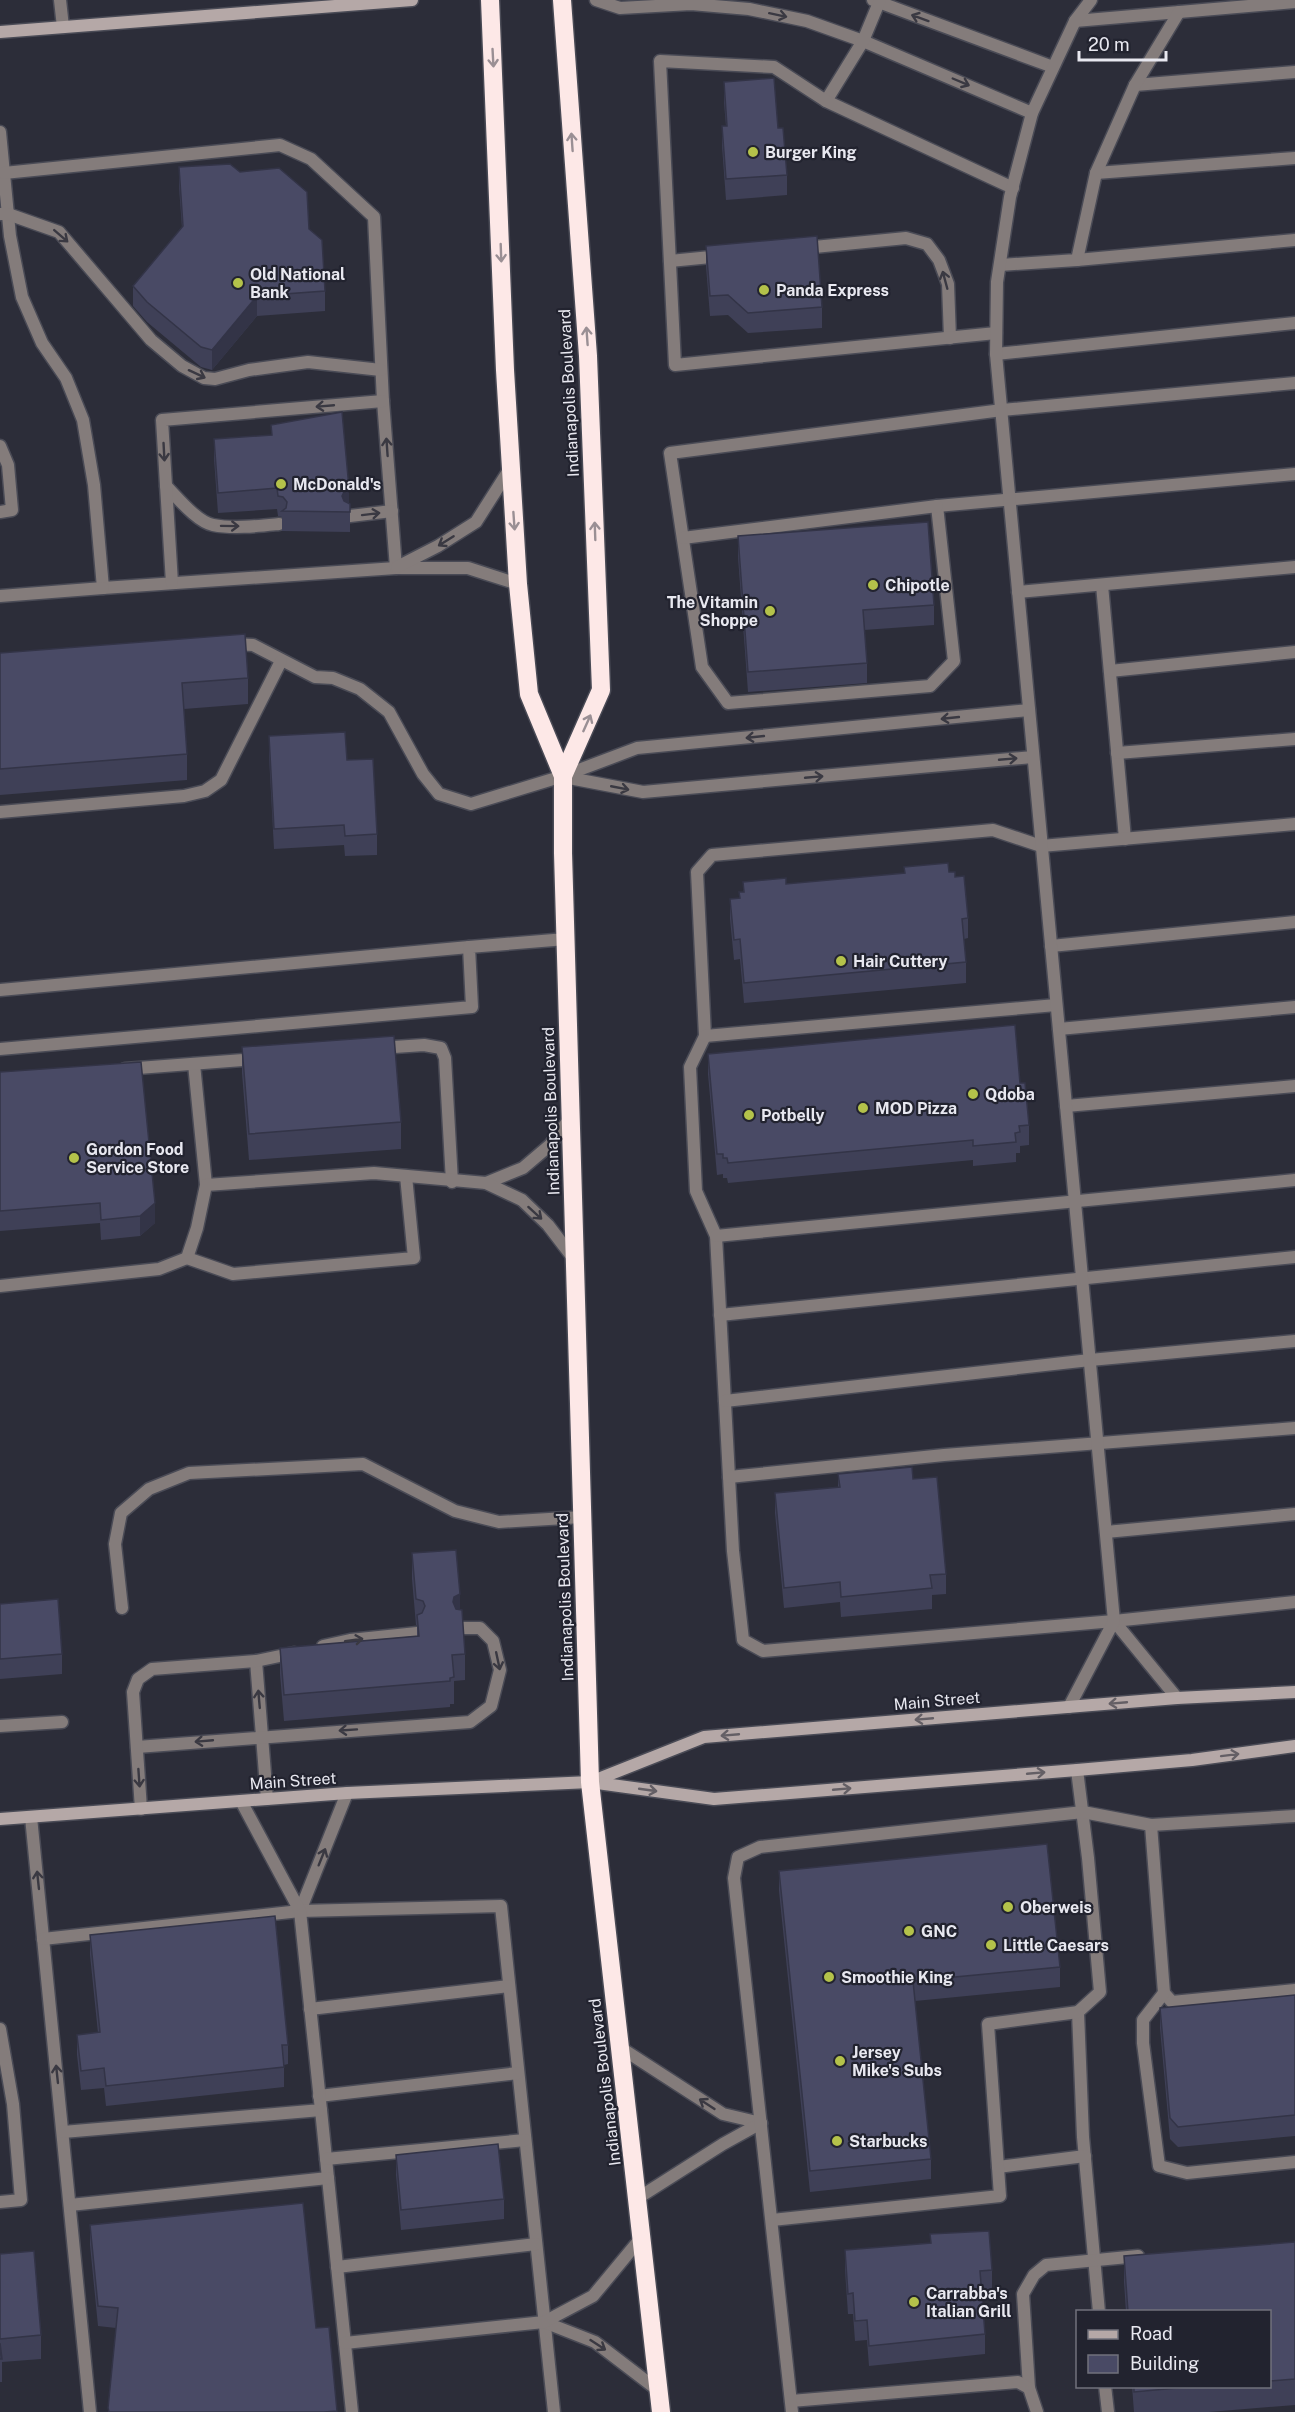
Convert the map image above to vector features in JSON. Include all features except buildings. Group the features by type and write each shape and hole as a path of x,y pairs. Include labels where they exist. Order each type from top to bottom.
{"highway":[{"name":"Indianapolis Boulevard","path":"490,0 518,584 529,694 563,776 590,1782 661,2412"},
{"name":"Indianapolis Boulevard","path":"562,0 588,356 601,690 563,776"}],"street":[{"path":"0,32 412,0"},
{"name":"Main Street","path":"590,1782 704,1737 1177,1698 1295,1692"},
{"name":"Main Street","path":"0,1819 347,1793 590,1782 714,1799 1192,1760 1295,1746"}],"lane":[{"path":"60,0 63,27"},
{"path":"596,0 620,8 691,4 749,9 807,21 863,41 1032,113"},
{"path":"1069,1707 1114,1621 1041,846 996,354 996,333 997,282 1013,188 1032,113 1075,21 1091,0"},
{"path":"826,100 863,41 878,1 1053,67"},
{"path":"1075,21 1295,2"},
{"path":"1077,260 1096,174 1135,85 1179,12"},
{"path":"996,333 675,365 660,61 774,67 826,100 1013,188"},
{"path":"1135,85 1295,72"},
{"path":"0,132 4,173 4,214 22,297 42,343 66,378 83,420 94,485 103,588"},
{"path":"4,173 280,145 311,159 374,217 381,370 396,568"},
{"path":"1096,174 1295,158"},
{"path":"4,214 59,231 152,340 182,366 204,378 215,379 249,370 309,362 381,370"},
{"path":"788,250 906,238 927,244 939,260 948,284 950,338"},
{"path":"1000,265 1295,240"},
{"path":"670,261 729,255"},
{"path":"996,354 1295,323"},
{"path":"937,507 954,661 930,686 728,703 702,667 670,453 1002,410 1295,383"},
{"path":"172,583 162,420 383,401"},
{"path":"0,446 8,465 12,510 0,512"},
{"path":"396,568 438,546 476,522 511,467"},
{"path":"683,538 937,507 1295,474"},
{"path":"166,486 187,508 211,525 279,524"},
{"path":"350,516 392,511"},
{"path":"1018,592 1295,567"},
{"path":"0,596 396,568 468,568 518,584"},
{"path":"1102,585 1125,839"},
{"path":"214,644 253,645 315,677 333,678 360,689 389,712 423,774 439,795 471,804 563,776 638,748 1029,710"},
{"path":"1110,671 1295,652"},
{"path":"0,812 184,796 205,791 221,780 281,661"},
{"path":"1117,753 1295,739"},
{"path":"563,776 644,792 1033,757"},
{"path":"1295,824 1041,846 993,830 712,855 697,872 705,1036 690,1067 696,1191 716,1236 733,1551 743,1640 763,1651 1114,1621 1295,1602"},
{"path":"1051,946 1295,922"},
{"path":"0,990 566,939"},
{"path":"0,1049 472,1007 469,946"},
{"path":"705,1036 1056,1005"},
{"path":"1059,1029 1295,1007"},
{"path":"366,1049 424,1045 441,1048 445,1058 452,1182"},
{"path":"114,1070 275,1057"},
{"path":"187,1258 197,1228 206,1185 194,1064"},
{"path":"1066,1106 1295,1086"},
{"path":"486,1183 523,1168 550,1145 571,1117"},
{"path":"206,1185 374,1173 452,1182 486,1183 522,1200 548,1225 575,1260"},
{"path":"0,1286 159,1269 187,1258 233,1274 414,1258 406,1176"},
{"path":"716,1236 1295,1180"},
{"path":"720,1315 1295,1257"},
{"path":"725,1401 1089,1360 1295,1341"},
{"path":"729,1478 944,1455 1295,1428"},
{"path":"122,1608 115,1544 121,1513 149,1489 189,1473 363,1464 455,1511 500,1522 582,1517"},
{"path":"1106,1532 1295,1514"},
{"path":"1114,1621 1177,1698"},
{"path":"137,1747 470,1722 491,1706 500,1670 493,1641 480,1628 461,1628"},
{"path":"141,1809 133,1692 138,1679 152,1669 256,1661 350,1640 417,1633"},
{"path":"256,1661 267,1799"},
{"path":"0,1726 62,1722"},
{"path":"772,2220 1000,2196 988,2024 1078,2012 1100,1992 1077,1770"},
{"path":"300,1911 347,1793"},
{"path":"241,1801 300,1911 351,2412"},
{"path":"1029,2388 1018,2382 791,2407 734,1878 738,1857 760,1847 1083,1812 1151,1825 1295,1816"},
{"path":"31,1817 90,2412"},
{"path":"1151,1825 1164,1993 1172,2002 1295,1990"},
{"path":"44,1939 300,1911 501,1906 554,2412"},
{"path":"310,2009 509,1986"},
{"path":"1164,1993 1143,2020 1143,2043 1159,2166 1187,2173 1295,2162"},
{"path":"1078,2012 1085,2156 1099,2310"},
{"path":"0,2031 13,2104 21,2200 0,2202"},
{"path":"621,2048 723,2114 761,2123"},
{"path":"320,2096 518,2073"},
{"path":"63,2132 321,2110"},
{"path":"638,2198 723,2144 761,2123"},
{"path":"326,2159 525,2140"},
{"path":"998,2167 1085,2156"},
{"path":"70,2205 328,2178"},
{"path":"345,2343 544,2322 593,2296 641,2238"},
{"path":"337,2267 536,2244"},
{"path":"1037,2412 1029,2388 1023,2294 1034,2275 1046,2265 1094,2259 1153,2256"},
{"path":"544,2322 595,2342 659,2391"},
{"path":"1106,2388 1108,2412"}],"place":[{"name":"Burger King","path":"753,152"},
{"name":"Old National Bank","path":"238,283"},
{"name":"Panda Express","path":"764,290"},
{"name":"McDonald's","path":"281,484"},
{"name":"Chipotle","path":"873,585"},
{"name":"The Vitamin Shoppe","path":"770,611"},
{"name":"Hair Cuttery","path":"841,961"},
{"name":"Qdoba","path":"973,1094"},
{"name":"MOD Pizza","path":"863,1108"},
{"name":"Potbelly","path":"749,1115"},
{"name":"Gordon Food Service Store","path":"74,1158"},
{"name":"Oberweis","path":"1008,1907"},
{"name":"GNC","path":"909,1931"},
{"name":"Little Caesars","path":"991,1945"},
{"name":"Smoothie King","path":"829,1977"},
{"name":"Jersey Mike's Subs","path":"840,2061"},
{"name":"Starbucks","path":"837,2141"},
{"name":"Carrabba's Italian Grill","path":"914,2302"}]}
